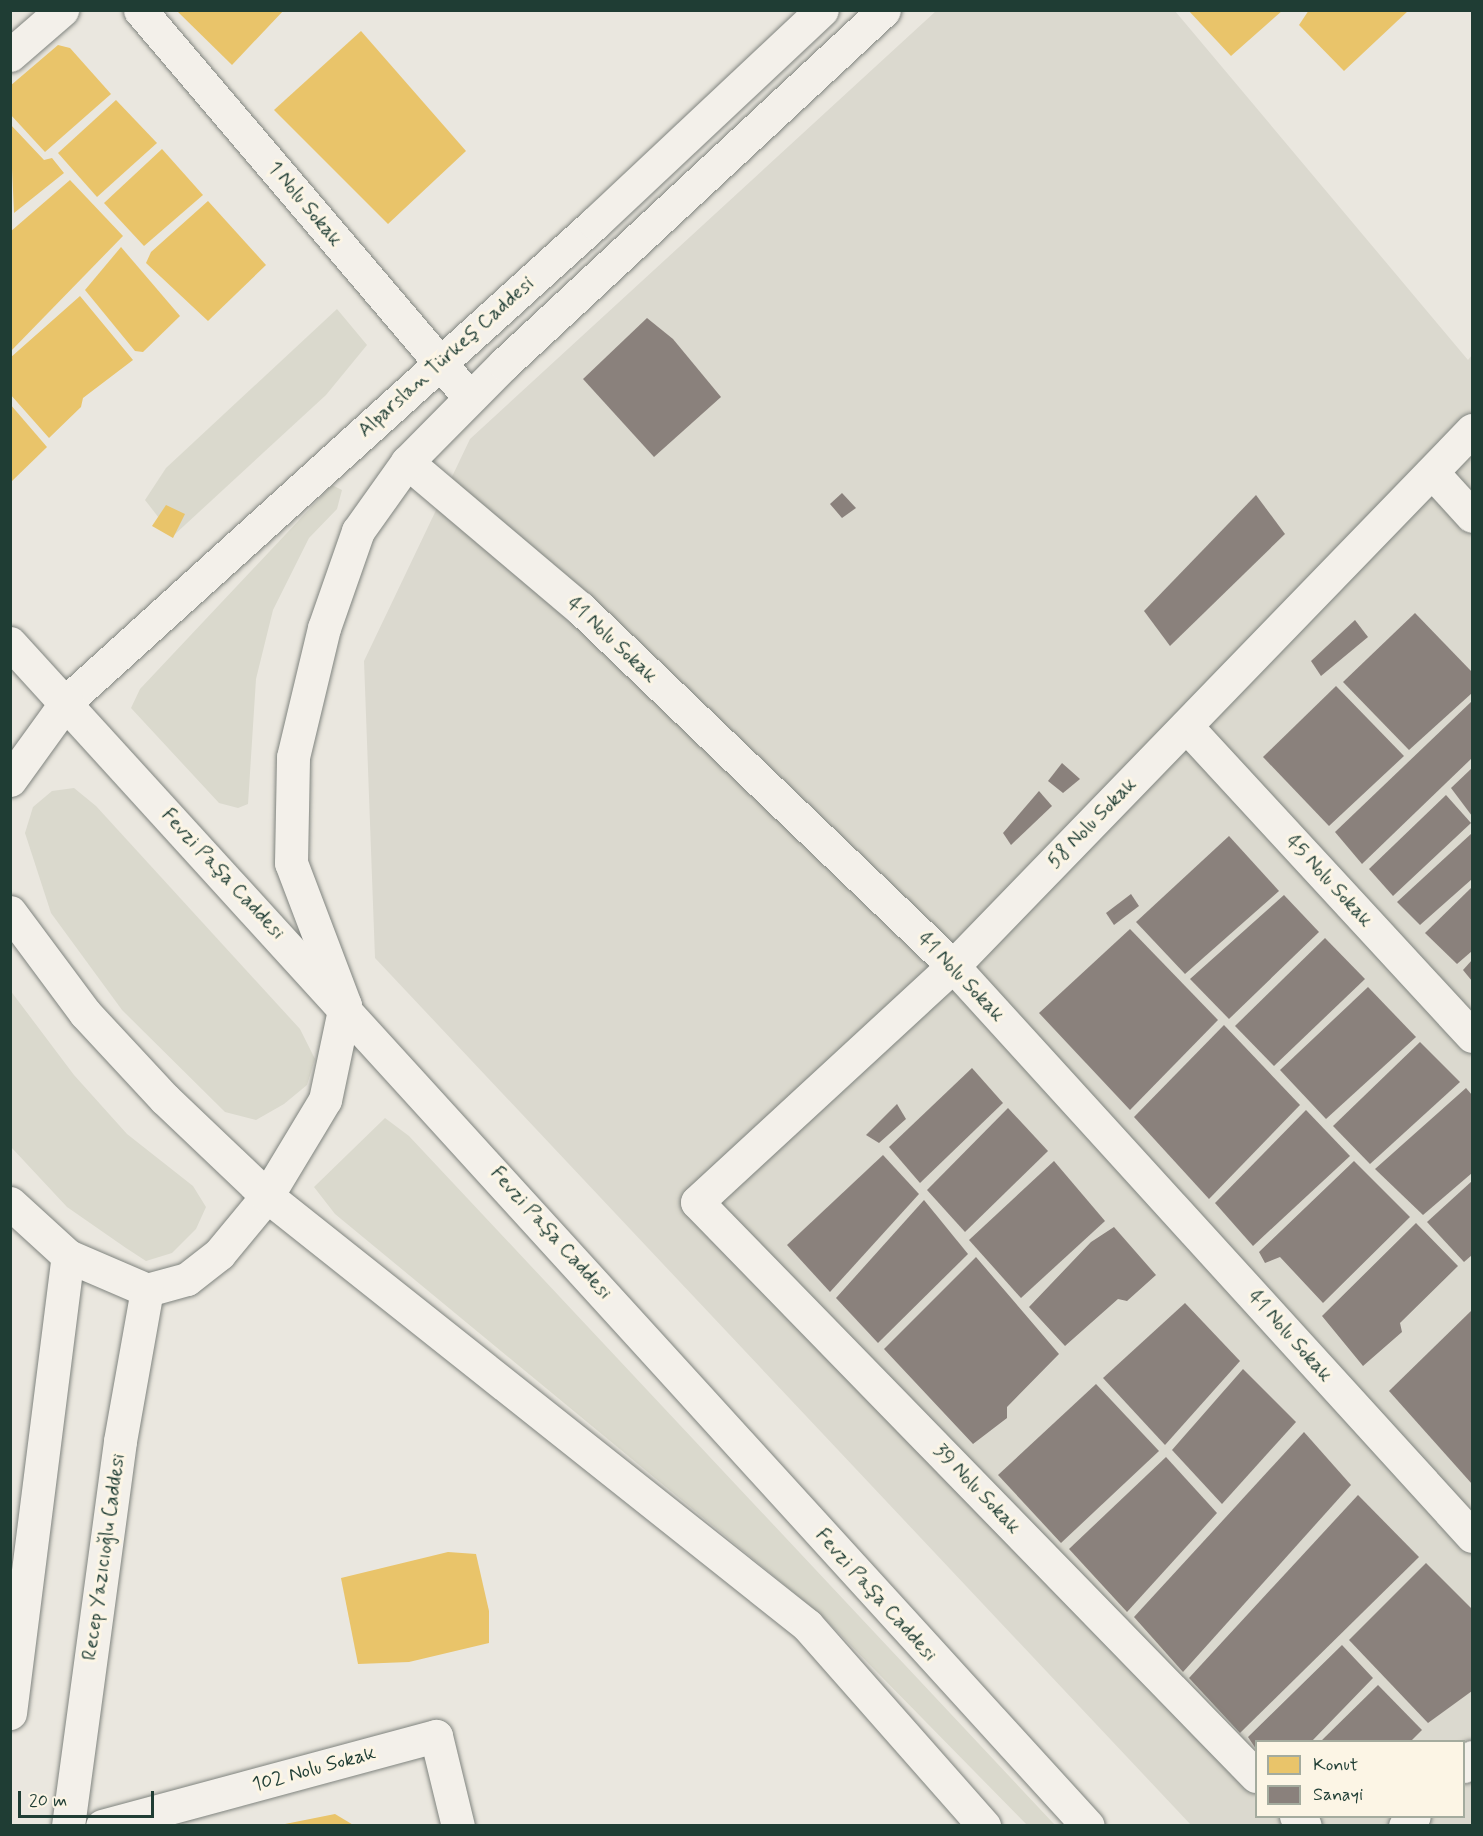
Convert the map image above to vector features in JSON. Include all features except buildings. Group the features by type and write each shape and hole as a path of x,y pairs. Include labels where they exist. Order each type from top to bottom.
{"street":[{"path":"10,55 62,10"},
{"name":"1 Nolu Sokak","path":"140,10 470,398"},
{"name":"Alparslan Türkeş Caddesi","path":"10,780 67,700 822,10"},
{"path":"10,1203 68,1256 147,1290 187,1279 219,1254 267,1196 325,1100 345,1005 291,863 293,757 324,628 358,531 407,462 504,364 884,10"},
{"name":"58 Nolu Sokak","path":"697,1202 953,966 1473,430"},
{"name":"41 Nolu Sokak","path":"407,462 580,609 953,966 1473,1536"},
{"path":"1432,472 1473,516"},
{"name":"Fevzi Paşa Caddesi","path":"10,643 67,700 345,1005 1088,1826"},
{"name":"45 Nolu Sokak","path":"1186,726 1473,1036"},
{"path":"10,912 85,1013 165,1099 267,1196 807,1625 983,1825"},
{"name":"39 Nolu Sokak","path":"697,1202 1255,1774"},
{"path":"10,1713 68,1256"},
{"name":"Recep Yazıcıoğlu Caddesi","path":"68,1826 120,1441 147,1290"},
{"name":"102 Nolu Sokak","path":"102,1826 436,1736 459,1826"}],"shaded area":[{"path":"936,11 1175,11 1468,360 1472,355 1472,1825 1191,1825 375,958 364,661 470,439"},
{"path":"337,309 367,345 326,395 173,536 145,500 166,468"},
{"path":"332,485 342,490 337,509 309,538 273,610 256,679 248,804 238,808 219,803 131,708 140,689"},
{"path":"74,788 96,806 300,1029 315,1059 307,1085 284,1104 256,1120 225,1112 122,1010 51,913 25,833 33,807 52,791"},
{"path":"10,990 74,1075 127,1134 193,1186 206,1207 196,1229 172,1253 146,1261 126,1248 67,1207 11,1147"},
{"path":"385,1118 409,1136 1055,1825 1027,1825 821,1615 335,1214 314,1187"}]}
